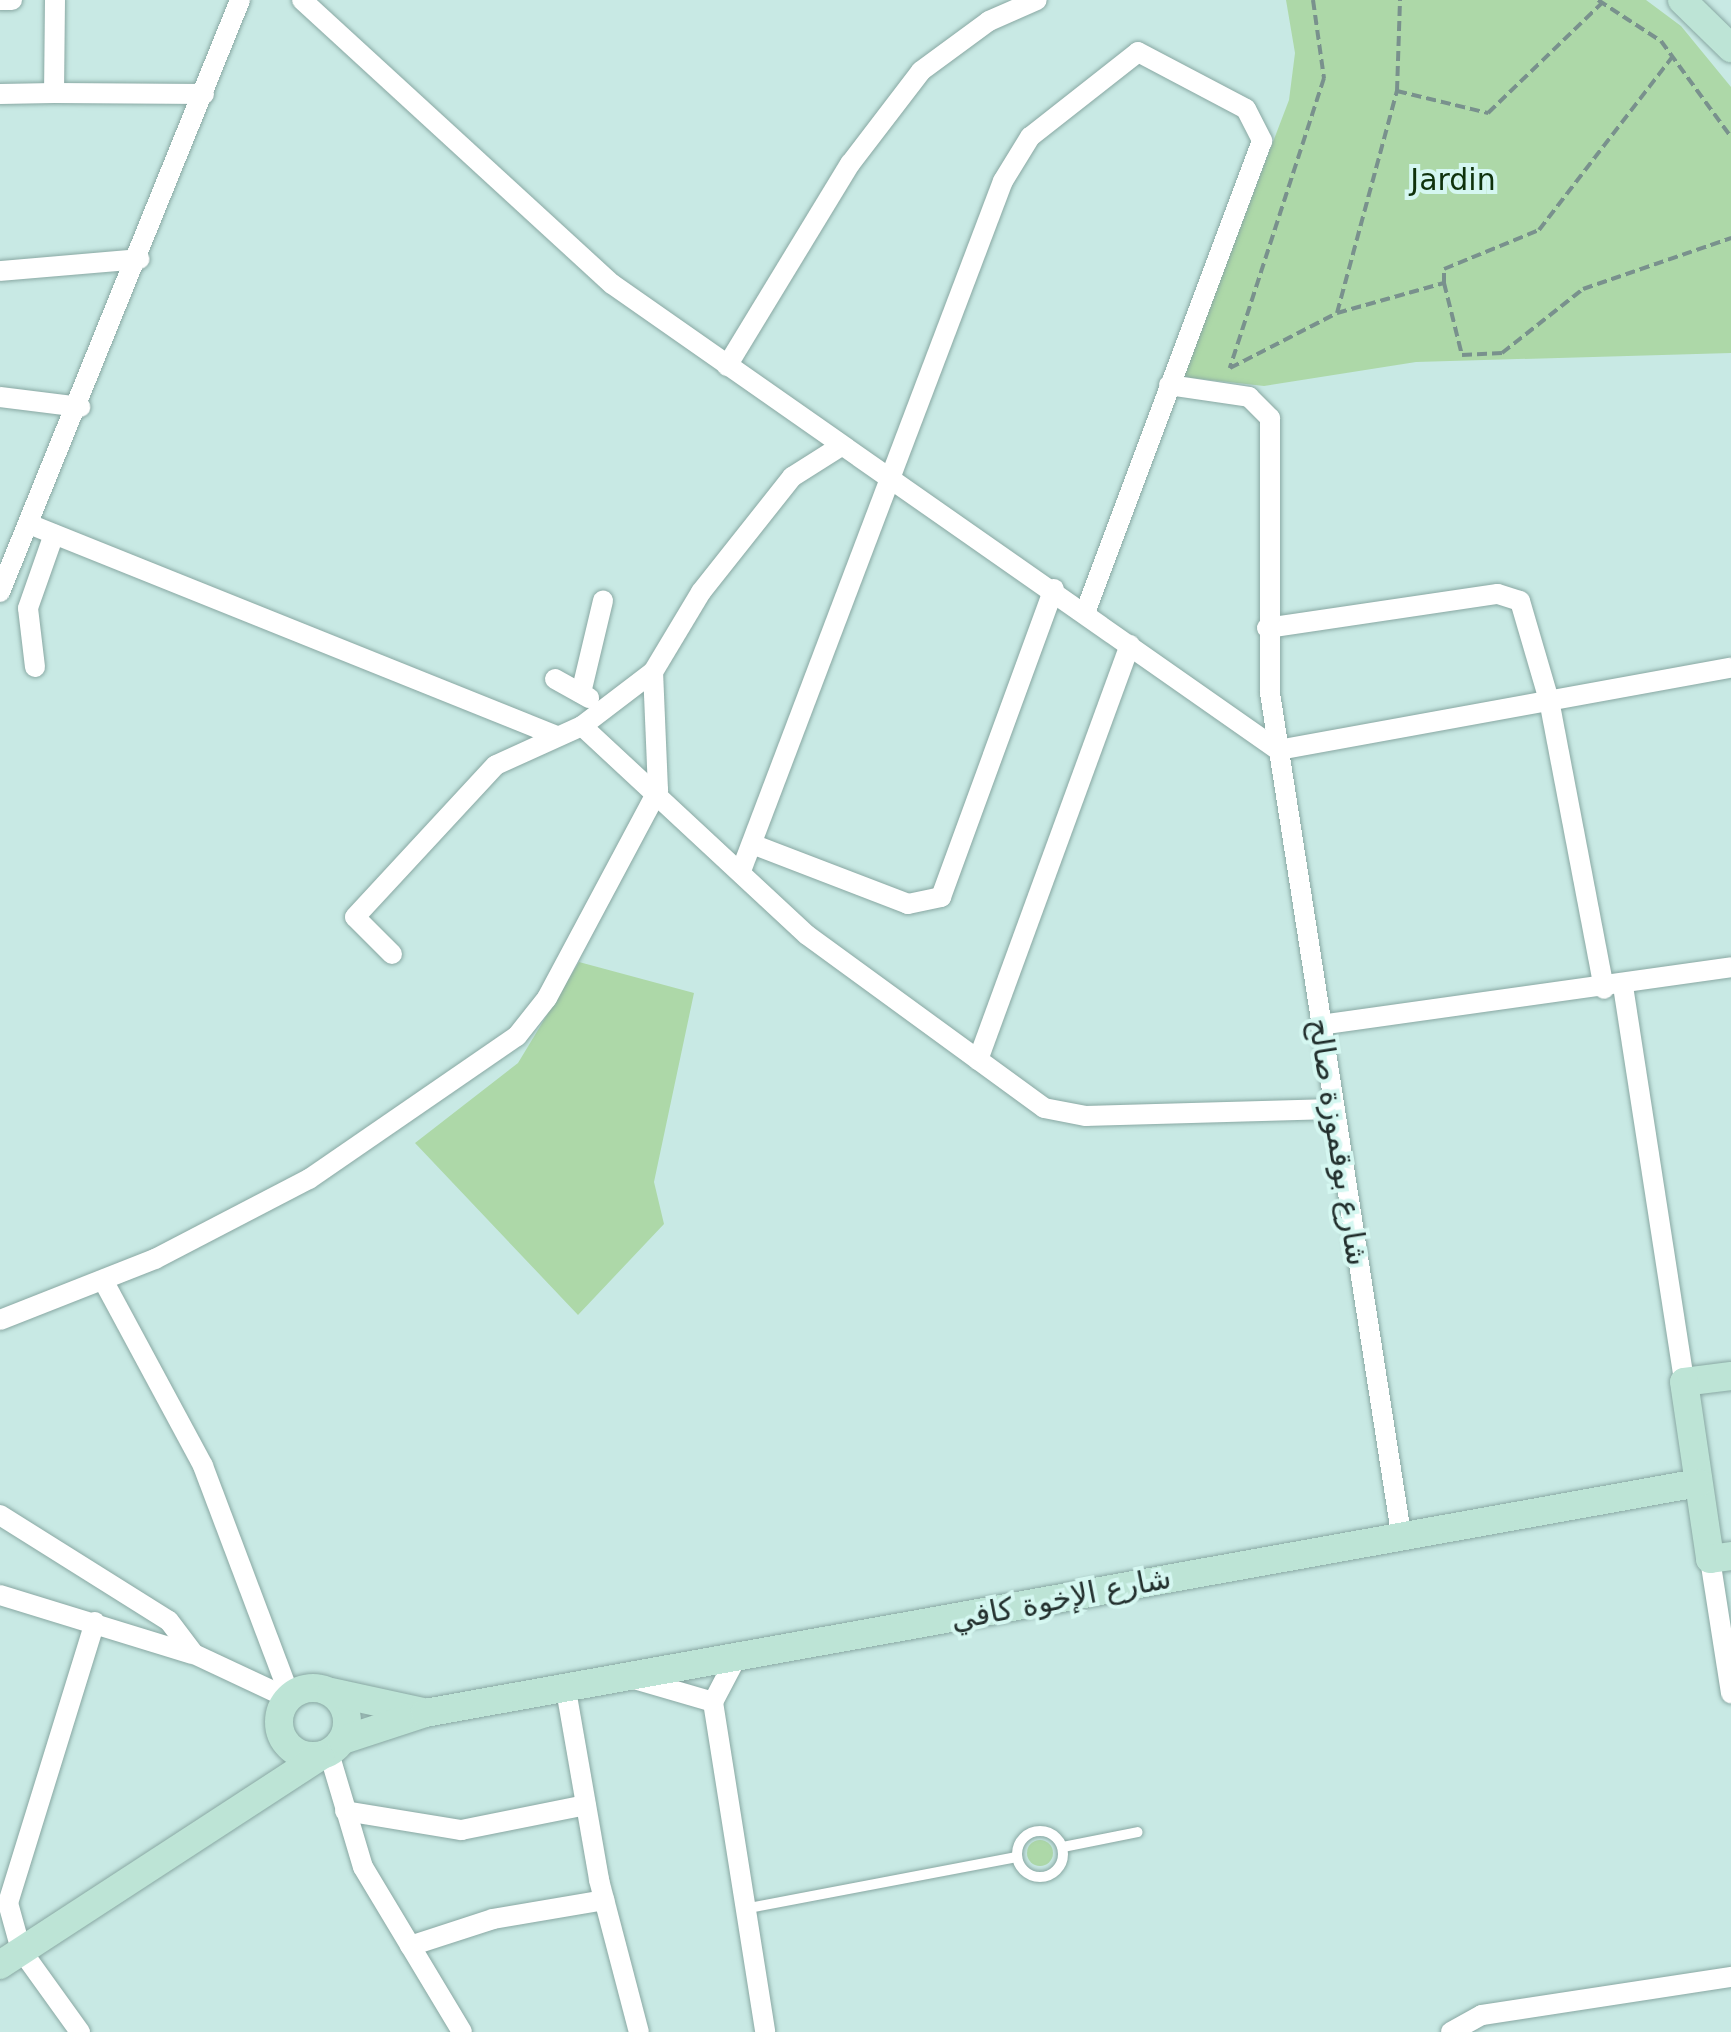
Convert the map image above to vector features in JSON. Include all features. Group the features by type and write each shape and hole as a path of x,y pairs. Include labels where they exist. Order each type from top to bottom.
{"main road":[{"path":"1720,1558 1698,1484 1684,1382 1731,1376"},
{"name":"شارع الإخوة كافي","path":"425,1713 730,1663 1402,1533 1698,1484"},
{"path":"331,1750 346,1708 332,1692"},
{"path":"245,1798 279,1730 289,1697 332,1692 425,1713"},
{"path":"10,1958 245,1798 331,1750 425,1713"},
{"path":"279,1730 290,1748 331,1750"}],"street":[{"path":"0,0 12,0"},
{"path":"54,0 54,93"},
{"path":"0,592 34,526 240,0"},
{"path":"302,0 612,284 841,446 891,475 1054,589 1278,750 1731,668"},
{"path":"727,366 850,164 921,70 1037,0"},
{"path":"742,871 1004,182 1030,137 1138,52 1246,109 1263,128 1085,614"},
{"path":"0,94 204,94"},
{"path":"0,271 139,259"},
{"name":"شارع بوقموزة صالح","path":"1169,385 1249,396 1270,418 1267,628 1278,750 1402,1533"},
{"path":"0,397 80,407"},
{"path":"392,954 355,918 496,765 582,726 653,672 701,592 792,477 841,446"},
{"path":"34,526 557,736"},
{"path":"35,667 28,608 54,534"},
{"path":"752,844 908,904 941,897 1054,589"},
{"path":"1267,628 1511,596 1527,612 1613,988 1684,1382"},
{"path":"581,693 603,600"},
{"path":"978,1060 1130,646"},
{"path":"0,1320 102,1280 309,1179 517,1036 547,998 658,790 653,672"},
{"path":"555,679 603,707"},
{"path":"582,726 658,790 807,934 978,1060 1068,1114 1332,1109"},
{"path":"1320,1025 1613,988 1731,967"},
{"path":"102,1280 204,1466 289,1697"},
{"path":"0,1515 169,1621 194,1654"},
{"path":"1720,1558 1731,1693"},
{"path":"0,1595 194,1654 289,1697"},
{"path":"80,2032 10,1958 8,1903 96,1622"},
{"path":"730,1663 713,1702 765,2032"},
{"path":"643,1677 713,1702"},
{"path":"566,1690 604,1900 638,2032"},
{"path":"331,1750 362,1867 462,2032"},
{"path":"345,1811 461,1830 586,1805"},
{"path":"410,1946 494,1918 604,1900"},
{"path":"1455,2030 1482,2015 1731,1977"}],"lane":[{"path":"744,1909 1017,1857 1032,1832 1047,1831 1063,1847"},
{"path":"1063,1847 1138,1832"},
{"path":"1017,1857 1042,1878 1060,1868 1063,1847"}],"path":[{"path":"1313,0 1324,78 1230,368 1337,313 1444,283"},
{"path":"1337,313 1397,91 1400,0"},
{"path":"1397,91 1488,113 1600,1 1674,56 1731,137"},
{"path":"1674,56 1540,230 1444,268 1444,283 1462,354 1502,353 1583,289 1731,238"}],"green space":[{"name":"Jardin","path":"1286,0 1646,0 1681,26 1731,87 1731,353 1416,362 1264,386 1183,377 1289,100 1295,53"},
{"path":"579,962 694,993 654,1182 664,1224 578,1315 415,1143 518,1063"},
{"path":"1040,1840 1049,1844 1053,1853 1049,1862 1040,1866 1031,1862 1027,1853 1031,1844"}]}
